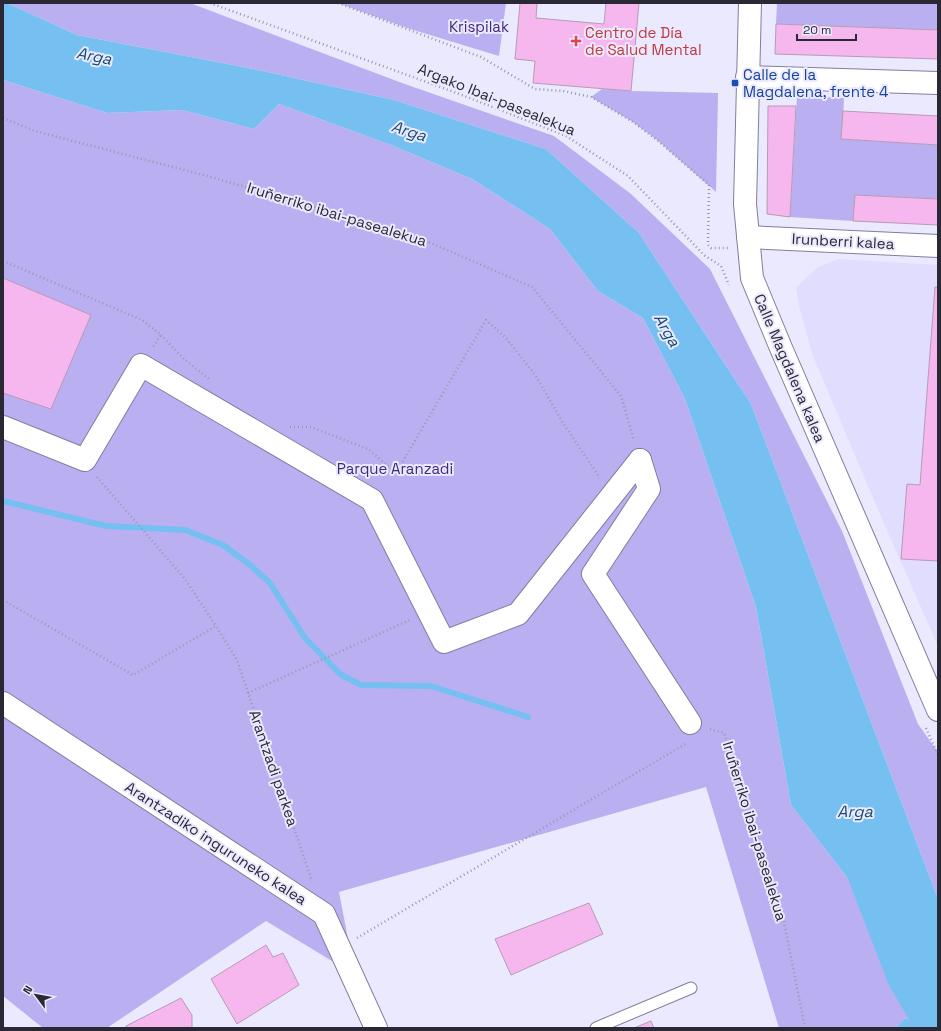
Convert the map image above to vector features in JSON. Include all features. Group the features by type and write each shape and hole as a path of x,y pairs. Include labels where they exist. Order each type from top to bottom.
{"street":[{"name":"Calle Magdalena kalea","path":"750,3 745,204 752,278 938,710"},
{"path":"747,77 938,83"},
{"name":"Irunberri kalea","path":"748,237 938,246"},
{"path":"3,427 85,460 141,365 372,500 444,642 518,614 640,460"},
{"path":"640,460 648,489 593,574 690,723"},
{"name":"Arantzadiko inguruneko kalea","path":"3,704 324,914 376,1028"}],"lane":[{"path":"596,1028 691,988"}],"path":[{"name":"Argako Ibai-pasealekua","path":"210,3 462,95 566,136 628,176 704,255 721,266 729,285"},
{"path":"338,3 481,57 535,89 563,91 591,97 633,122 657,140 709,186 708,245 711,248 729,248"},
{"name":"Iruñerriko ibai-pasealekua","path":"3,118 35,131 211,177 415,236 532,287 621,396 640,460"},
{"path":"3,261 142,320 161,335 184,359 215,383"},
{"path":"288,427 311,427 368,449 396,473 486,320 506,338 536,376 563,424 597,472 609,499"},
{"path":"141,365 161,335"},
{"name":"Arantzadi parkea","path":"105,487 185,579 237,660 324,914"},
{"path":"3,600 132,675 216,626"},
{"path":"248,693 428,612"},
{"path":"339,948 694,738 690,723"},
{"name":"Iruñerriko ibai-pasealekua","path":"690,723 724,733 783,917 805,1028"}],"shaded area":[{"path":"839,259 938,265 938,646 813,356 800,310 796,288 818,267"}],"green space":[{"path":"7,3 190,3 402,83 554,136 631,194 710,269 842,531 918,724 938,752 938,899 751,404 639,233 546,149 394,100 258,70 77,35"},
{"name":"Krispilak","path":"338,3 506,3 499,56 407,28"},
{"path":"777,3 938,3 938,30 776,24"},
{"name":"Parque Aranzadi","path":"3,80 107,113 182,110 254,129 279,104 391,145 472,179 550,229 598,291 643,318 685,399 756,607 791,805 846,876 884,900 916,980 938,1009 938,1028 928,1028 905,1018 896,1028 779,1028 706,787 339,892 355,975 266,921 107,1028 43,1028 3,996"},
{"path":"602,89 718,93 716,192 657,140 633,122 591,97"},
{"path":"797,96 844,98 842,139 938,145 938,199 855,195 853,221 790,217"}],"water":[{"path":"3,3 7,3 77,35 258,70 394,100 546,149 639,233 751,404 938,899 938,1009 915,978 884,900 846,876 791,805 756,607 685,399 643,318 598,291 550,229 472,179 391,145 279,104 254,129 182,110 107,113 3,80"},
{"path":"905,1018 928,1028 896,1028"}],"building":[{"name":"Centro de Día de Salud Mental","path":"520,3 537,3 536,18 604,24 606,3 639,3 631,91 533,83 535,61 515,59"},
{"path":"776,24 938,30 938,59 775,54"},
{"path":"768,106 796,106 790,217 767,214"},
{"path":"843,111 938,116 938,145 841,139"},
{"path":"855,195 938,199 938,225 853,221"},
{"path":"3,278 91,315 51,409 3,393"},
{"path":"935,287 938,287 938,561 901,559 907,484 920,485"},
{"path":"589,903 603,934 511,975 495,939"},
{"path":"266,945 273,957 283,953 299,985 237,1024 211,979"},
{"path":"181,998 192,1015 192,1028 126,1028 126,1026"},
{"path":"651,1021 654,1028 634,1028"}],"waterway":[{"path":"3,501 106,526 185,530 223,545 250,565 270,583 305,638 340,674 361,685 431,686 528,717"},
{"name":"Arga","path":"855,847 905,977 935,1028"}],"place":[{"name":"Centro de Día de Salud Mental","path":"576,41"},
{"name":"Calle de la Magdalena, frente 4","path":"735,83"}]}
